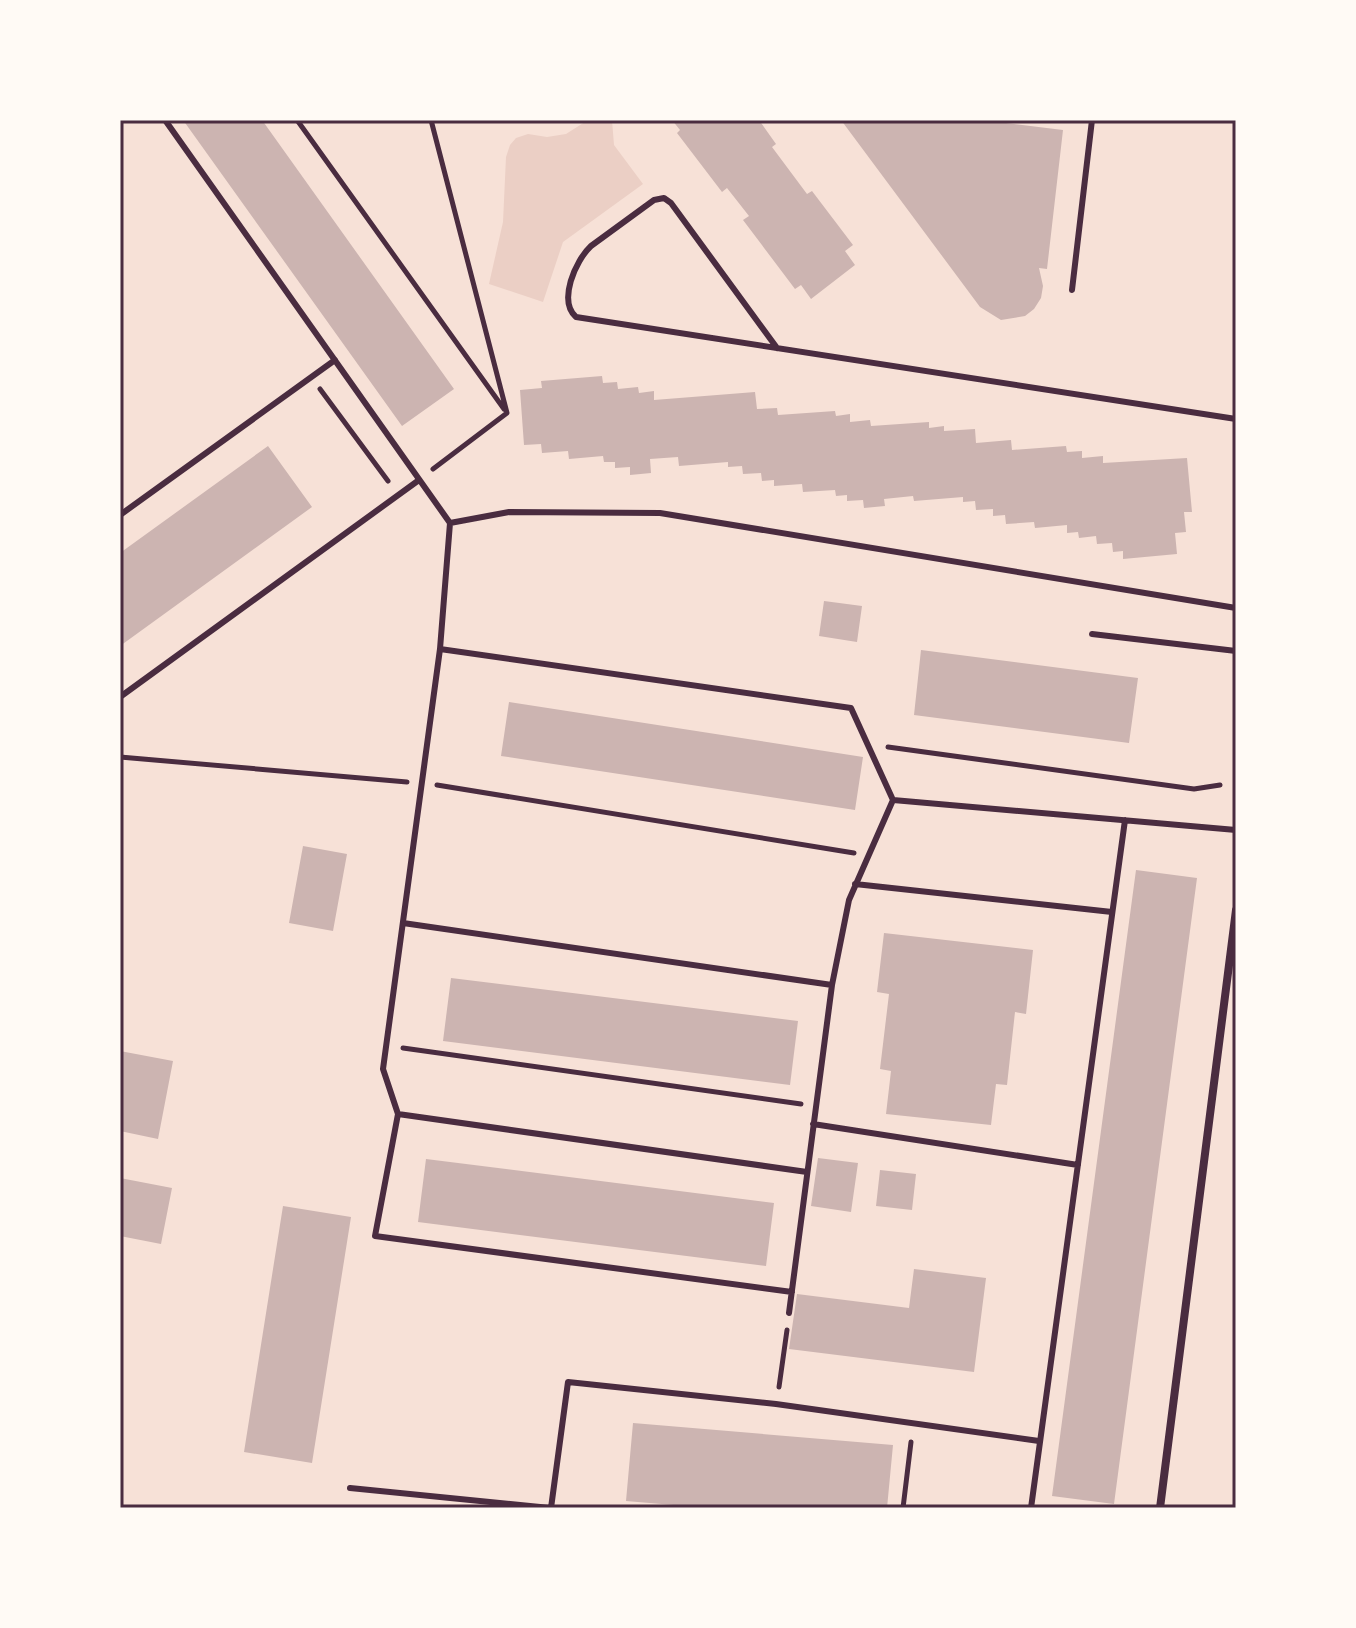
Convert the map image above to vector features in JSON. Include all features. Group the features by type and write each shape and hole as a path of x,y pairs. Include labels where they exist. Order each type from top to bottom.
{"street":[{"path":"1160,1508 1236,910"}],"lane":[{"path":"165,120 450,523 440,649 383,1069 398,1114 375,1236 792,1292"},
{"path":"1072,290 1092,120"},
{"path":"777,348 671,203 664,198 654,200 591,246 576,265 567,303 569,311 576,317 1236,419"},
{"path":"120,515 335,360"},
{"path":"120,697 419,480"},
{"path":"450,523 509,512 660,513 1236,608"},
{"path":"1092,634 1236,651"},
{"path":"440,649 851,708 893,800"},
{"path":"893,800 1236,830"},
{"path":"789,1313 832,985 849,900 866,855 893,800"},
{"path":"1031,1508 1125,820"},
{"path":"855,884 1112,912"},
{"path":"403,923 832,985"},
{"path":"398,1114 807,1172"},
{"path":"813,1124 1078,1165"},
{"path":"350,1488 550,1508 568,1382 776,1404 1039,1441"}],"path":[{"path":"297,120 507,413"},
{"path":"431,120 507,413"},
{"path":"311,377 398,495"},
{"path":"419,480 507,413"},
{"path":"884,746 1194,789 1220,785"},
{"path":"120,757 423,783 866,855"},
{"path":"386,1045 816,1106"},
{"path":"776,1404 789,1313"},
{"path":"903,1508 914,1423"}],"shaded area":[{"path":"588,120 612,120 614,145 643,184 563,242 543,302 489,284 503,222 506,157 510,145 516,138 528,134 547,137 566,134"}],"building":[{"path":"183,120 262,120 454,389 402,426"},
{"path":"672,120 759,120 776,144 772,147 807,194 812,191 853,245 845,251 855,265 811,299 801,285 795,289 743,220 749,216 727,188 722,192 677,133 680,130"},
{"path":"841,120 982,120 1063,130 1047,269 1039,268 1043,286 1041,298 1034,309 1025,316 1001,320 980,307"},
{"path":"602,376 603,383 617,382 618,389 638,387 639,393 654,391 654,400 755,392 757,409 777,408 778,415 835,411 836,416 850,414 850,422 870,420 871,426 929,422 929,428 944,426 944,431 975,429 976,443 1011,440 1012,450 1066,446 1067,452 1082,451 1082,458 1103,456 1103,463 1187,458 1192,512 1184,512 1186,532 1175,533 1177,554 1123,559 1123,551 1113,552 1112,543 1097,544 1096,536 1079,538 1078,532 1067,533 1067,525 1035,528 1034,522 1006,524 1005,515 993,516 993,509 976,510 975,501 963,502 963,497 914,501 913,496 884,499 885,506 864,508 863,500 847,501 847,495 836,496 835,490 803,492 802,484 774,486 774,480 762,481 761,473 743,474 742,466 728,467 728,462 679,466 678,457 650,459 651,473 630,475 630,467 615,468 615,462 604,462 603,456 569,459 568,451 542,453 541,444 524,445 520,390 542,388 541,381"},
{"path":"268,446 312,507 120,646 120,553"},
{"path":"824,601 862,606 857,642 819,636"},
{"path":"921,650 1138,678 1129,743 914,715"},
{"path":"509,702 863,757 855,810 501,756"},
{"path":"303,846 347,854 333,931 289,923"},
{"path":"1136,870 1197,878 1114,1504 1052,1496"},
{"path":"884,933 1033,950 1026,1014 1015,1012 1007,1085 996,1084 991,1125 886,1114 891,1071 880,1069 889,994 877,992"},
{"path":"451,978 798,1021 790,1085 443,1041"},
{"path":"120,1051 173,1061 158,1139 120,1131"},
{"path":"818,1158 858,1163 851,1212 811,1206"},
{"path":"426,1159 774,1203 766,1266 418,1222"},
{"path":"880,1170 916,1174 912,1210 876,1206"},
{"path":"120,1178 172,1188 161,1244 120,1236"},
{"path":"283,1206 351,1217 312,1463 244,1452"},
{"path":"914,1269 986,1278 974,1372 789,1349 797,1294 909,1308"},
{"path":"633,1423 893,1445 887,1508 709,1508 626,1501"}]}
